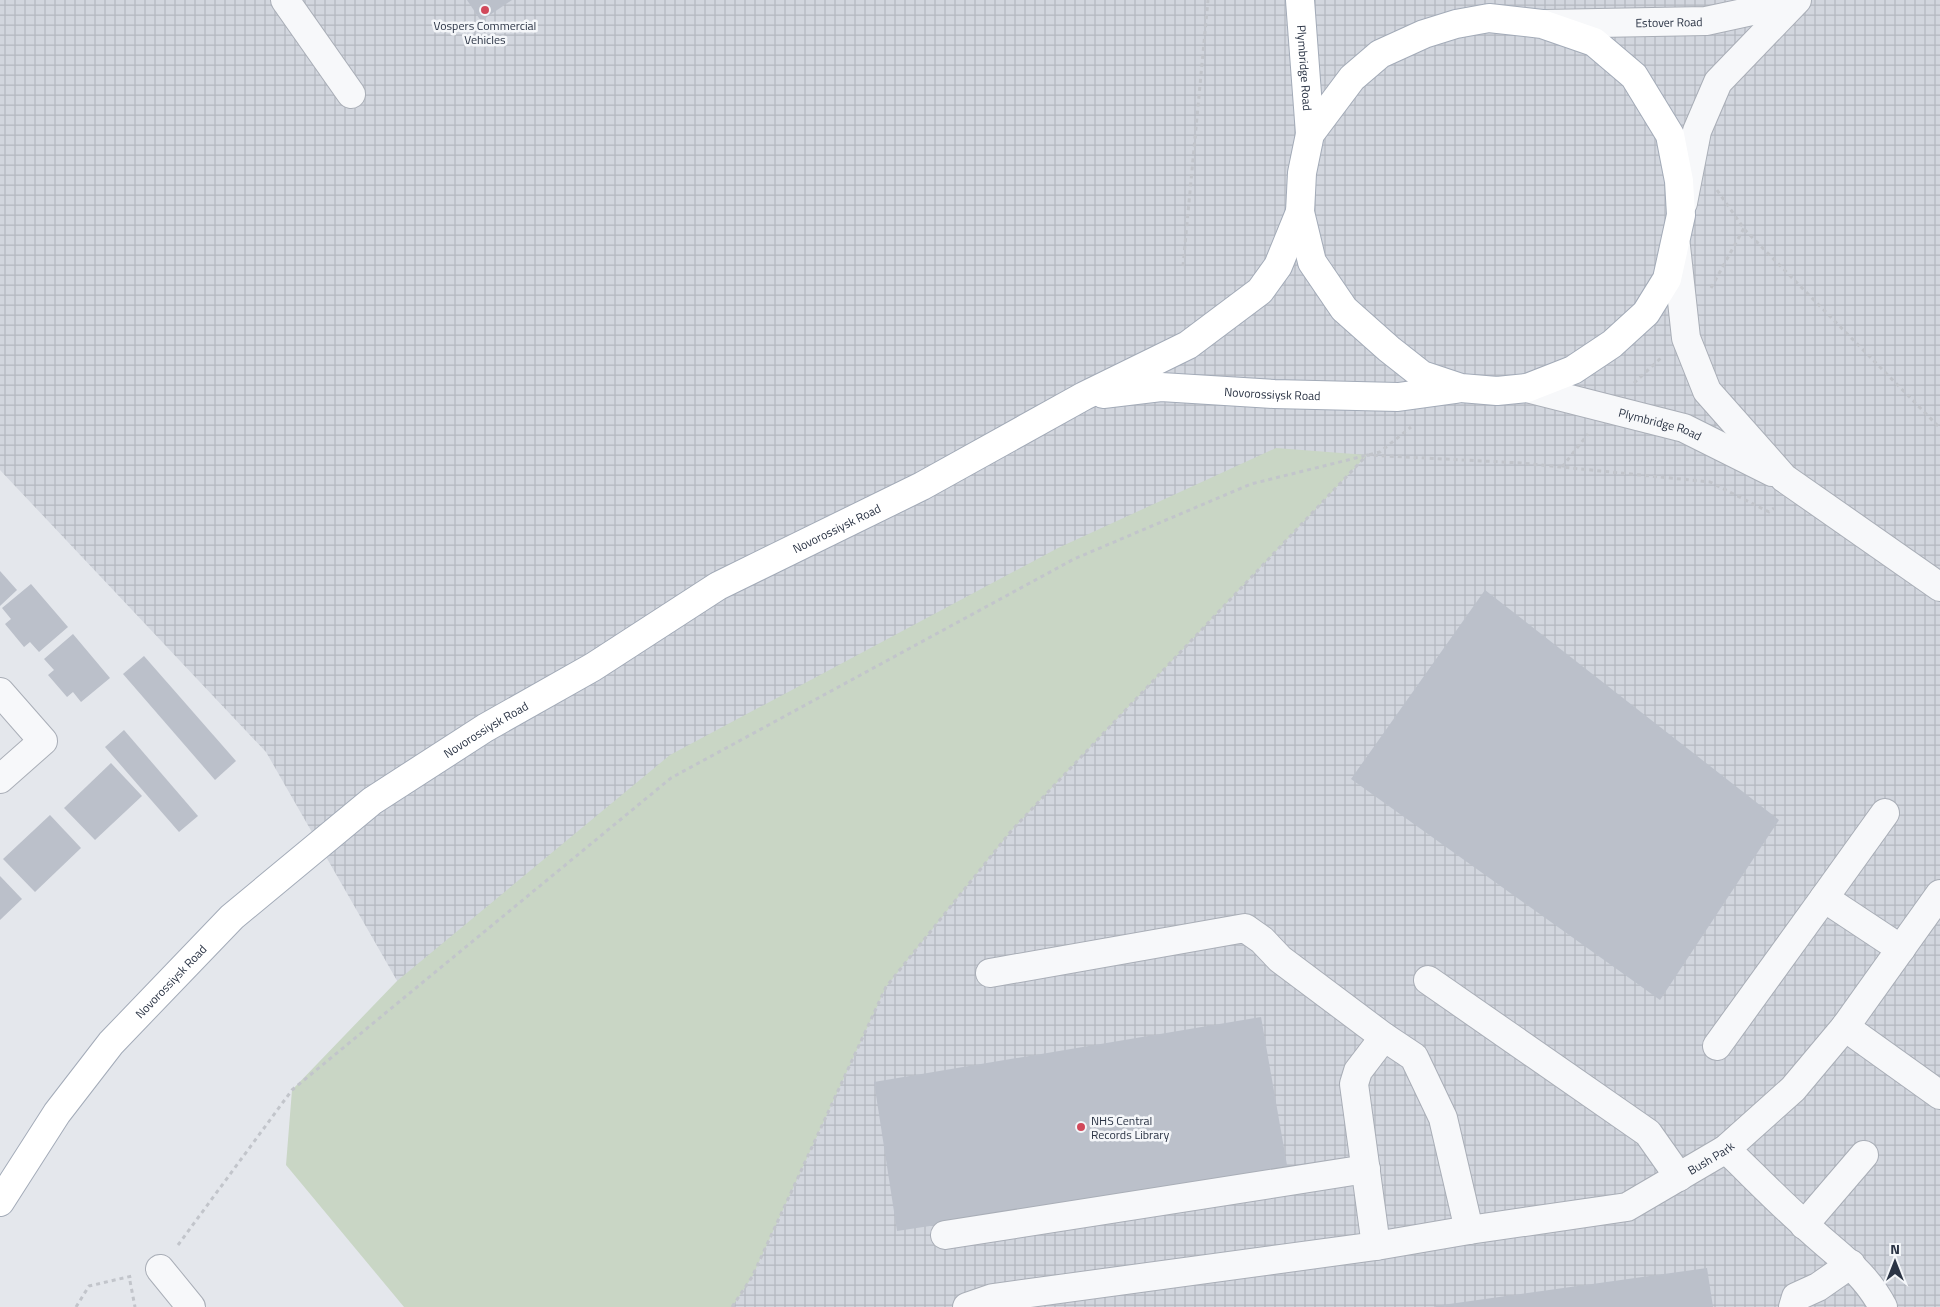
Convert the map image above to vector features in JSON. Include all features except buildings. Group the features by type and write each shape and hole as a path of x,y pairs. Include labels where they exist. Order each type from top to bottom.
{"main road":[{"name":"Plymbridge Road","path":"1300,0 1310,134"},
{"path":"1466,0 1489,18"},
{"path":"1489,18 1542,24 1594,42 1634,76 1670,135 1678,181 1681,215 1667,279 1646,312 1612,344 1573,370 1526,388 1497,391 1461,388 1422,375 1344,309 1312,262 1300,212 1302,173 1310,134 1352,78 1380,54 1424,34 1456,24 1489,18"},
{"name":"Novorossiysk Road","path":"0,1202 57,1113 111,1043 232,917 372,801 485,728 593,667 718,586 922,486 1084,396 1188,346 1260,291 1278,266 1300,212"},
{"name":"Novorossiysk Road","path":"1084,396 1162,387 1274,394 1398,397 1461,388"}],"street":[{"path":"285,0 351,94"},
{"name":"Estover Road","path":"1542,24 1706,21 1796,1"},
{"name":"Estover Road","path":"1681,215 1697,131 1718,82 1796,1"},
{"name":"Plymbridge Road","path":"1675,242 1686,338 1707,391 1792,484"},
{"name":"Plymbridge Road","path":"1526,388 1684,428 1792,484 1940,587"},
{"path":"0,692 43,741 0,779"},
{"path":"1716,1046 1885,813"},
{"name":"Bush Park","path":"967,1307 993,1298 1376,1246 1468,1230 1627,1207 1726,1149 1793,1089 1845,1027 1940,894"},
{"path":"1824,898 1901,949"},
{"path":"990,973 1245,928 1262,940 1280,959 1384,1037 1414,1057 1443,1118 1468,1230"},
{"path":"1428,980 1648,1133 1679,1176"},
{"path":"1845,1027 1940,1095"},
{"path":"1376,1246 1354,1084 1358,1071 1384,1037"},
{"path":"1726,1149 1804,1225 1851,1264 1876,1292 1883,1307"},
{"path":"1804,1225 1864,1155"},
{"path":"945,1236 1366,1169"},
{"path":"1793,1307 1796,1297 1818,1287 1851,1264"},
{"path":"160,1270 191,1307"}],"path":[{"path":"1183,266 1208,0"},
{"path":"1692,155 1745,230 1940,428"},
{"path":"76,1307 89,1286 160,1270 292,1090 671,778 1074,560 1251,484 1380,452 1417,423"},
{"path":"732,1307 752,1277 886,987 1012,830 1367,455 1522,463 1710,482 1769,512 1792,484"},
{"path":"130,1277 135,1307"}],"shaded area":[{"path":"0,0 1940,0 1940,1307 584,1307 266,752 0,470"}],"green space":[{"path":"1276,448 1367,455 1012,830 886,987 752,1277 732,1307 404,1307 286,1165 292,1090 397,981 670,755 1058,548"}],"place":[{"name":"Vospers Commercial Vehicles","path":"485,10"},
{"name":"NHS Central Records Library","path":"1081,1127"}]}
